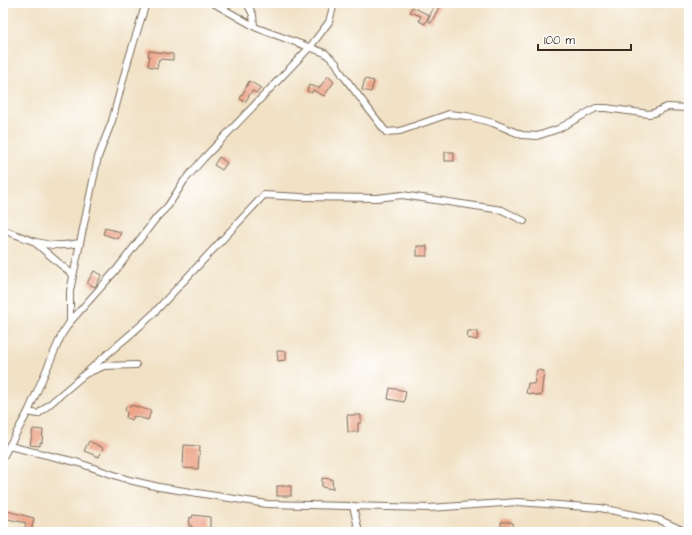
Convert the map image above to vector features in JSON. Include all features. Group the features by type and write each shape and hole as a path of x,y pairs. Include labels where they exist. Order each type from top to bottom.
{"street":[{"path":"70,322 70,292 98,157 112,121 128,61 146,3"},
{"path":"213,3 254,26 326,53 336,63 342,74 386,132 400,131 449,114 467,116 493,123 522,135 537,136 565,126 596,108 649,114 654,114 667,107 689,108"},
{"path":"247,3 253,15 254,26"},
{"path":"3,456 28,412 62,334 70,322 117,269 198,165 310,47 330,22 334,3"},
{"path":"28,412 38,414 85,374 109,351 134,332 152,315 264,195 377,198 402,195 502,210 524,221"},
{"path":"3,230 45,245 80,243"},
{"path":"33,241 73,275"},
{"path":"85,374 104,366 136,364"},
{"path":"8,446 76,462 129,480 159,487 267,504 429,508 518,502 600,508 660,520 686,532"},
{"path":"353,506 359,532"}],"building":[{"path":"435,3 440,5 431,23 428,21"},
{"path":"412,7 429,15 425,24 419,21 421,16 410,12"},
{"path":"149,51 173,54 173,60 159,59 157,68 148,66 150,56 148,56"},
{"path":"328,76 334,82 324,96 313,90 312,93 307,91 309,85 319,88"},
{"path":"365,79 374,81 371,92 362,90"},
{"path":"249,81 261,88 257,93 252,91 245,102 240,99"},
{"path":"445,152 454,152 454,161 445,161"},
{"path":"219,157 227,163 222,170 214,165"},
{"path":"105,228 121,232 118,239 103,234"},
{"path":"417,246 427,246 427,256 417,256"},
{"path":"94,271 102,275 95,287 87,283"},
{"path":"468,331 478,331 477,340 467,338"},
{"path":"277,351 286,351 286,360 278,361"},
{"path":"537,370 544,371 541,396 526,393 528,383 534,384"},
{"path":"390,388 406,391 404,402 388,399"},
{"path":"131,405 151,411 148,420 134,416 132,420 126,418 126,406 130,407"},
{"path":"347,415 361,415 361,423 358,423 358,432 348,432"},
{"path":"33,429 43,430 42,443 40,442 40,446 30,445"},
{"path":"89,441 103,448 99,457 84,451"},
{"path":"184,445 200,446 198,469 183,468"},
{"path":"322,478 332,479 333,489 322,487"},
{"path":"277,486 291,486 291,496 277,496"},
{"path":"3,510 34,518 31,532 24,532 26,523 3,518"},
{"path":"193,515 210,517 210,527 205,530 192,528 192,526 189,526 190,517 192,518"},
{"path":"501,522 512,522 513,532 501,532"}]}
